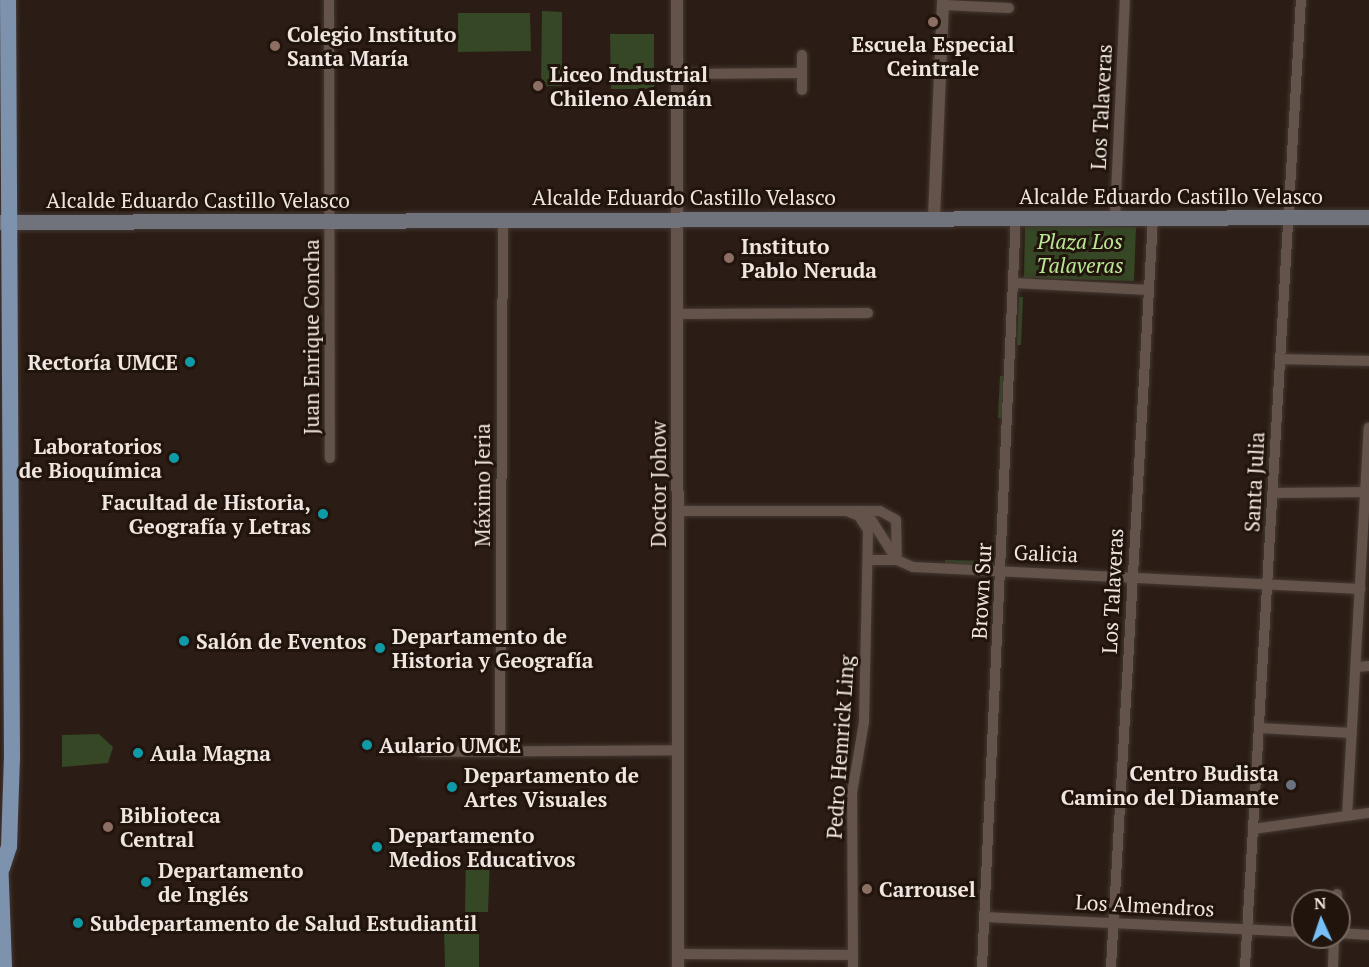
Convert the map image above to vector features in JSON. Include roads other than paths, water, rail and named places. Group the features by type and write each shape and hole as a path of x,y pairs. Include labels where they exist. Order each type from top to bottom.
{"main road":[{"path":"4,967 1,862 9,847 6,758 8,0"},
{"name":"Alcalde Eduardo Castillo Velasco","path":"6,222 1016,216 1369,217"}],"street":[{"name":"Juan Enrique Concha","path":"329,0 330,458"},
{"name":"Doctor Johow","path":"678,0 678,961"},
{"name":"Los Talaveras","path":"1115,217 1125,0"},
{"name":"Santa Julia","path":"1245,967 1301,0"},
{"path":"934,217 943,3 1009,8"},
{"path":"802,56 802,90"},
{"path":"678,74 802,73"},
{"name":"Brown Sur","path":"982,967 1015,284 1016,216"},
{"name":"Los Talaveras","path":"1111,967 1153,217"},
{"name":"Máximo Jeria","path":"500,751 503,219"},
{"path":"1015,284 1148,290"},
{"path":"678,314 868,313"},
{"path":"1281,359 1369,361"},
{"path":"1347,816 1369,428"},
{"path":"1273,494 1367,492"},
{"path":"678,511 847,511 892,516 897,560"},
{"path":"847,511 872,521 897,560"},
{"name":"Pedro Hemrick Ling","path":"847,511 861,517 868,530 864,722 852,793 853,967"},
{"name":"Galicia","path":"868,560 897,560 922,568 1268,581 1360,588"},
{"path":"1356,667 1369,666"},
{"path":"1259,728 1352,733"},
{"path":"421,752 678,750"},
{"path":"1253,829 1369,813"},
{"name":"Los Almendros","path":"984,918 1291,931"},
{"path":"1351,934 1369,935"},
{"path":"1333,967 1334,949"},
{"path":"678,961 853,955"}],"place":[{"name":"Escuela Especial Ceintrale","path":"933,22"},
{"name":"Colegio Instituto Santa María","path":"275,46"},
{"name":"Liceo Industrial Chileno Alemán","path":"538,86"},
{"name":"Instituto Pablo Neruda","path":"729,258"},
{"name":"Rectoría UMCE","path":"190,362"},
{"name":"Laboratorios de Bioquímica","path":"174,458"},
{"name":"Facultad de Historia, Geografía y Letras","path":"323,514"},
{"name":"Salón de Eventos","path":"184,641"},
{"name":"Departamento de Historia y Geografía","path":"380,648"},
{"name":"Aulario UMCE","path":"367,745"},
{"name":"Aula Magna","path":"138,753"},
{"name":"Centro Budista Camino del Diamante","path":"1291,785"},
{"name":"Departamento de Artes Visuales","path":"452,787"},
{"name":"Biblioteca Central","path":"108,827"},
{"name":"Departamento Medios Educativos","path":"377,847"},
{"name":"Departamento de Inglés","path":"146,882"},
{"name":"Carrousel","path":"867,889"},
{"name":"Subdepartamento de Salud Estudiantil","path":"78,923"}],"park label":[{"name":"Plaza Los Talaveras","path":"1080,253"}]}
